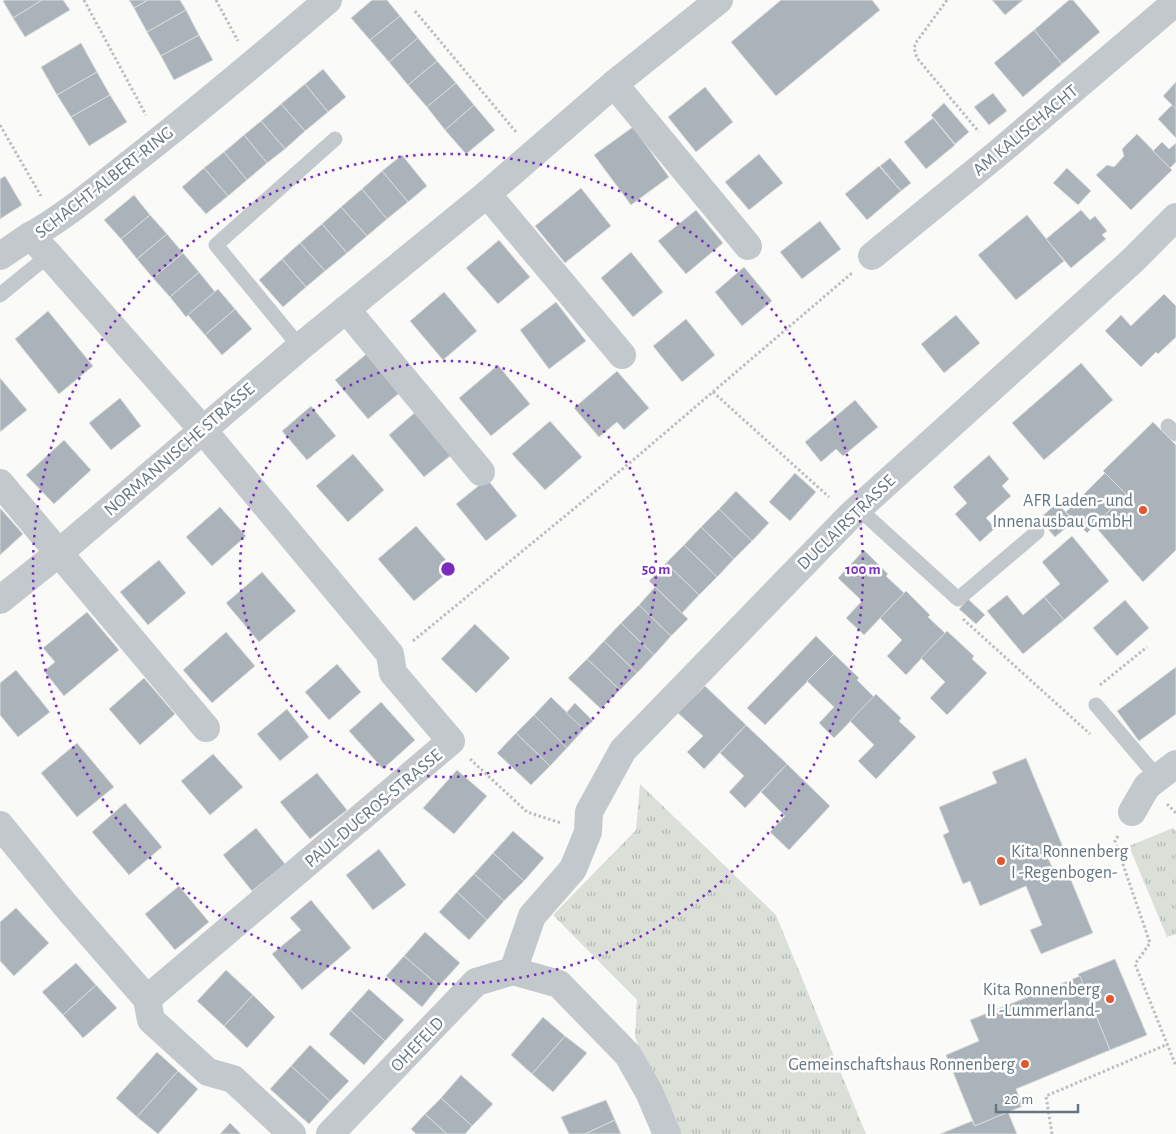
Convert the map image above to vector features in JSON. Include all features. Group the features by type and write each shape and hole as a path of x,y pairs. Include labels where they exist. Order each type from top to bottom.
{"street":[{"name":"SCHACHT-ALBERT-RING","path":"202,429 49,255 30,236 55,222 159,140 328,0"},
{"name":"NORMANNISCHE STRASSE","path":"0,600 60,552 300,347 487,194 614,84 719,0"},
{"name":"AM KALISCHACHT","path":"872,256 998,154 1176,2"},
{"path":"614,84 748,246"},
{"path":"487,194 622,355"},
{"name":"DUCLAIRSTRASSE","path":"513,971 532,916 573,869 588,832 589,812 623,750 854,512 1132,261 1176,217"},
{"path":"0,256 30,236"},
{"path":"346,309 481,472"},
{"name":"PAUL-DUCROS-STRASSE","path":"147,999 452,741 393,673 390,654 202,429"},
{"path":"0,483 60,552 206,728"},
{"path":"1132,812 1147,786 1167,771"},
{"path":"0,825 66,906 147,999 150,1020 208,1072 233,1080 292,1134"},
{"path":"513,971 559,984 628,1055 649,1092 667,1134"},
{"name":"OHEFELD","path":"330,1134 476,982 513,971"}],"lane":[{"path":"300,347 216,245 334,140"},
{"path":"0,295 49,255"},
{"path":"854,512 958,599 1037,532"},
{"path":"1096,705 1167,771"}],"path":[{"path":"84,0 159,140"},
{"path":"216,0 251,65"},
{"path":"947,0 917,41 914,48 917,58 998,154"},
{"path":"415,12 534,153"},
{"path":"0,126 55,222"},
{"path":"390,654 421,635 617,473 872,256"},
{"path":"712,392 854,512"},
{"path":"960,616 1097,740"},
{"path":"1096,705 1088,695 1146,647"},
{"path":"452,741 526,812 588,832"},
{"path":"1132,812 1115,841 1150,943 1135,964 1176,1066"},
{"path":"1052,1134 1046,1096 1168,1044"}],"green space":[{"path":"640,784 776,915 866,1134 676,1134 635,1037 637,1000 553,915 636,830"},
{"path":"1173,828 1176,831 1176,934 1167,937 1129,846"}],"building":[{"path":"42,0 13,18 3,1"},
{"path":"42,0 63,0 70,10 25,37 13,18"},
{"path":"129,0 148,0 134,8"},
{"path":"148,0 180,0 186,10 147,32 134,8"},
{"path":"372,0 387,0 400,16 370,40 351,18"},
{"path":"781,0 872,0 880,10 776,96 731,42"},
{"path":"992,0 1023,0 1005,15"},
{"path":"1069,0 1073,0 1100,32 1062,64 1034,30"},
{"path":"186,10 199,35 161,56 147,32"},
{"path":"400,16 418,38 389,62 370,40"},
{"path":"1034,30 1062,64 1023,97 994,63"},
{"path":"199,35 213,60 174,80 161,56"},
{"path":"418,38 437,61 408,85 389,62"},
{"path":"81,43 97,72 57,95 41,67"},
{"path":"437,61 456,83 427,107 408,85"},
{"path":"323,69 346,97 328,112 305,84"},
{"path":"97,72 110,95 71,117 57,95"},
{"path":"1176,82 1176,109 1163,96"},
{"path":"456,83 474,105 445,130 427,107"},
{"path":"305,84 328,112 305,131 281,104"},
{"path":"705,87 733,122 696,152 668,117"},
{"path":"993,93 1007,111 989,125 974,107"},
{"path":"110,95 127,122 89,146 71,117"},
{"path":"944,103 969,132 955,144 931,115"},
{"path":"281,104 305,131 285,149 261,121"},
{"path":"474,105 495,130 466,154 445,130"},
{"path":"1172,105 1176,109 1176,138 1158,119"},
{"path":"933,118 955,145 926,169 904,142"},
{"path":"261,121 285,149 267,163 244,135"},
{"path":"633,127 669,177 631,205 594,155"},
{"path":"1137,134 1172,170 1131,210 1096,175 1107,165 1114,167 1124,156 1122,149"},
{"path":"244,135 267,163 247,180 224,152"},
{"path":"1162,142 1169,149 1176,143 1176,162 1170,168 1153,151"},
{"path":"224,152 247,180 228,196 204,168"},
{"path":"759,154 783,183 749,210 725,182"},
{"path":"402,155 427,186 408,202 382,171"},
{"path":"890,158 911,183 901,191 880,166"},
{"path":"879,166 901,191 867,220 845,194"},
{"path":"204,168 228,196 206,214 182,187"},
{"path":"1067,168 1091,191 1078,205 1053,183"},
{"path":"382,171 408,202 387,219 362,189"},
{"path":"5,176 22,205 0,219 0,179"},
{"path":"581,188 611,226 565,263 535,226"},
{"path":"362,189 387,219 367,236 341,207"},
{"path":"134,195 150,215 121,239 104,220"},
{"path":"341,207 367,236 347,253 322,224"},
{"path":"696,210 723,243 686,274 658,241"},
{"path":"1081,210 1090,220 1095,216 1107,231 1102,235 1106,239 1071,268 1046,239"},
{"path":"150,215 167,234 137,259 121,239"},
{"path":"1027,215 1064,261 1016,300 978,255"},
{"path":"820,221 841,249 802,279 780,252"},
{"path":"322,224 347,253 325,271 300,243"},
{"path":"167,234 183,253 153,278 137,259"},
{"path":"499,240 530,277 498,304 466,268"},
{"path":"300,243 325,271 306,287 282,259"},
{"path":"631,252 663,292 633,317 601,278"},
{"path":"183,253 199,272 170,297 153,278"},
{"path":"282,259 306,287 283,307 259,280"},
{"path":"744,267 772,301 742,326 715,292"},
{"path":"199,272 215,292 186,317 170,297"},
{"path":"218,289 235,309 205,335 188,315"},
{"path":"444,292 477,331 443,360 410,321"},
{"path":"1164,294 1176,306 1176,337 1158,354 1156,352 1141,367 1105,331 1121,315 1131,326"},
{"path":"556,302 586,341 549,369 520,330"},
{"path":"235,309 252,329 222,355 205,335"},
{"path":"48,311 93,366 59,394 15,339"},
{"path":"956,315 980,343 944,373 921,344"},
{"path":"686,319 715,355 682,382 653,346"},
{"path":"370,351 403,390 368,419 335,380"},
{"path":"1081,363 1113,400 1044,460 1012,423"},
{"path":"498,365 530,404 491,436 459,398"},
{"path":"617,371 649,408 624,430 617,422 599,437 574,408"},
{"path":"0,378 27,410 0,432"},
{"path":"120,398 141,426 111,450 89,423"},
{"path":"855,400 878,427 843,456 836,449 821,462 805,442"},
{"path":"311,406 336,436 307,460 282,431"},
{"path":"419,409 455,452 424,477 389,435"},
{"path":"550,421 582,457 545,490 512,454"},
{"name":"AFR Laden- und Innenausbau GmbH","path":"1153,422 1176,445 1176,550 1143,582 1094,525 1126,494 1103,471"},
{"path":"64,440 91,470 54,504 26,475"},
{"path":"353,454 384,490 348,522 316,486"},
{"path":"989,455 1009,479 1002,486 1011,496 986,518 995,528 980,542 955,514 967,503 953,487"},
{"path":"795,473 816,492 790,521 769,502"},
{"path":"1105,473 1126,494 1087,533 1066,512"},
{"path":"487,479 517,516 486,541 456,504"},
{"path":"736,491 769,523 752,541 719,509"},
{"path":"1057,503 1074,521 1055,537 1039,519"},
{"path":"220,507 246,536 212,566 186,537"},
{"path":"0,508 23,534 0,555"},
{"path":"719,509 752,541 734,559 701,527"},
{"path":"416,526 453,568 414,601 378,559"},
{"path":"701,527 734,559 717,577 684,545"},
{"path":"1072,536 1109,581 1064,620 1044,597 1060,584 1042,562"},
{"path":"684,545 717,577 699,595 666,563"},
{"path":"864,550 888,574 886,576 904,593 864,635 846,618 862,601 838,578"},
{"path":"159,560 186,593 148,625 120,592"},
{"path":"666,563 699,595 682,613 649,581"},
{"path":"262,572 296,611 259,642 226,603"},
{"path":"655,587 688,619 671,636 639,605"},
{"path":"906,591 930,615 928,617 945,633 906,675 887,656 902,640 880,618"},
{"path":"1007,595 1023,615 1044,597 1064,620 1023,654 987,611"},
{"path":"968,599 985,615 976,624 959,609"},
{"path":"1125,600 1149,628 1117,656 1093,628"},
{"path":"639,605 671,636 654,655 621,623"},
{"path":"87,612 119,650 64,696 44,671 55,662 43,648"},
{"path":"621,623 654,655 637,673 604,641"},
{"path":"475,624 510,658 476,693 441,659"},
{"path":"947,631 974,656 972,659 987,673 947,715 930,698 945,682 921,658"},
{"path":"226,632 255,666 212,703 183,670"},
{"path":"816,636 834,654 765,725 747,708"},
{"path":"604,641 637,673 620,690 587,659"},
{"path":"834,654 859,678 857,680 874,697 834,738 819,723 834,707 807,681"},
{"path":"587,659 620,690 601,709 568,678"},
{"path":"337,664 361,692 329,720 305,692"},
{"path":"1176,667 1176,714 1139,741 1117,711"},
{"path":"16,670 50,712 18,737 0,715 0,683"},
{"path":"144,678 175,714 140,745 109,709"},
{"path":"705,686 746,725 704,769 687,752 703,736 678,713"},
{"path":"876,694 901,718 899,721 916,737 876,779 858,761 874,745 850,721"},
{"path":"551,697 584,729 567,748 534,715"},
{"path":"381,702 415,740 383,769 349,731"},
{"path":"575,703 593,721 584,729 566,713"},
{"path":"287,709 309,737 280,761 257,734"},
{"path":"534,715 567,748 550,766 516,733"},
{"path":"746,725 787,764 745,808 729,792 744,776 720,753"},
{"path":"516,733 550,766 531,785 497,753"},
{"path":"77,743 114,787 77,817 41,773"},
{"path":"213,754 243,787 210,815 181,781"},
{"name":"Kita Ronnenberg I -Regenbogen-","path":"1026,758 1063,847 1046,854 1055,873 1066,868 1093,933 1041,954 1030,930 1042,925 1026,886 980,906 970,881 963,884 943,835 949,832 939,807 997,783 992,772"},
{"path":"787,764 830,806 789,850 770,832 785,816 761,792"},
{"path":"457,770 487,796 454,834 423,808"},
{"path":"317,773 347,810 310,839 280,802"},
{"path":"125,803 162,847 129,875 92,832"},
{"path":"256,828 285,864 252,891 223,855"},
{"path":"513,831 544,858 524,881 493,853"},
{"path":"379,849 406,885 373,910 346,875"},
{"path":"493,853 524,881 504,901 474,874"},
{"path":"474,874 504,901 487,920 457,892"},
{"path":"179,886 209,922 175,950 145,914"},
{"path":"457,892 487,920 469,940 439,912"},
{"path":"311,900 351,948 302,990 272,954 301,930 290,918"},
{"path":"16,908 49,943 14,976 0,961 0,922"},
{"path":"425,932 460,963 439,986 404,956"},
{"path":"404,956 439,986 422,1007 386,976"},
{"name":"Kita Ronnenberg II -Lummerland-","path":"1115,959 1147,1035 1110,1050 1078,974"},
{"path":"76,963 96,985 63,1015 42,992"},
{"path":"226,970 253,995 224,1026 197,1001"},
{"path":"1080,976 1110,1050 1016,1089 1023,1106 975,1126 946,1055 979,1041 970,1020"},
{"path":"96,985 117,1008 83,1038 63,1015"},
{"path":"369,989 404,1020 385,1041 350,1010"},
{"path":"253,995 275,1017 247,1048 224,1026"},
{"path":"350,1010 385,1041 364,1065 329,1034"},
{"path":"543,1017 565,1036 532,1074 511,1055"},
{"path":"565,1036 587,1053 553,1092 532,1074"},
{"path":"310,1045 349,1081 330,1101 291,1066"},
{"path":"157,1052 178,1071 137,1117 116,1098"},
{"path":"291,1066 330,1101 309,1124 270,1089"},
{"path":"178,1071 198,1089 158,1134 137,1117"},
{"path":"461,1075 493,1104 472,1126 441,1098"},
{"path":"441,1098 472,1126 465,1134 447,1134 425,1114"},
{"path":"606,1100 615,1120 585,1134 569,1134 561,1117"},
{"path":"1008,1112 1017,1134 940,1134 972,1121 975,1126"},
{"path":"425,1114 447,1134 416,1134 411,1129"},
{"path":"615,1120 621,1134 585,1134"},
{"path":"230,1123 241,1134 220,1134"}],"place":[{"name":"AFR Laden- und Innenausbau GmbH","path":"1143,510"},
{"name":"Kita Ronnenberg I -Regenbogen-","path":"1001,861"},
{"name":"Kita Ronnenberg II -Lummerland-","path":"1110,999"},
{"name":"Gemeinschaftshaus Ronnenberg","path":"1025,1064"}]}
